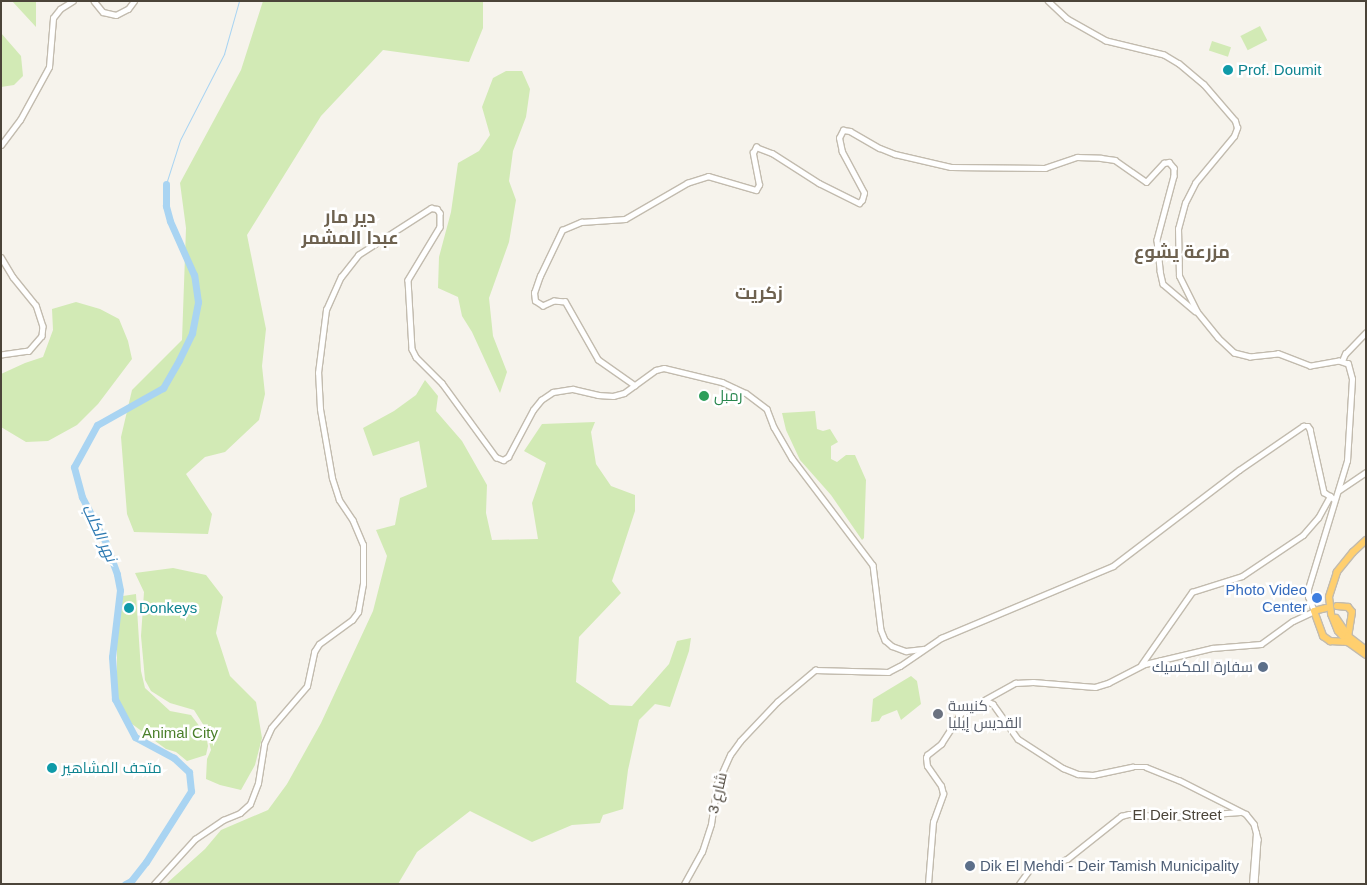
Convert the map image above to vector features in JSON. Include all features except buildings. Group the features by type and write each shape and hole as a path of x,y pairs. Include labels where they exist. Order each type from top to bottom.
{"highway":[{"path":"1331,641 1337,634 1329,601 1332,582 1346,559 1366,540"},
{"path":"1359,547 1336,584 1333,601 1337,618 1348,639 1366,650"},
{"path":"1337,606 1349,608 1352,613 1348,639"},
{"path":"1326,608 1314,611 1322,634 1331,641 1348,639"},
{"path":"1337,618 1345,622 1351,618"},
{"path":"1337,628 1366,655"}],"street":[{"path":"1,145 20,120 49,67 53,18 60,9 73,1"},
{"path":"94,1 103,12 116,14 128,9 134,1"},
{"path":"1048,1 1067,19 1106,41 1164,55 1179,64 1213,94 1236,124 1237,130 1234,136 1191,190 1179,223 1177,248 1179,276 1197,312"},
{"path":"635,386 598,360 587,345 567,304 559,301 543,306 535,302 534,293 540,276 562,230 581,222 625,219 687,183 712,175 752,191 758,190 759,185 753,153 756,147 772,153 819,183 859,203 864,193 842,152 839,138 843,130 850,131 887,151 951,168 1045,168 1077,157 1101,158 1115,160 1146,182 1164,164 1169,162 1174,168 1172,185 1157,240 1161,280 1168,288 1197,312 1223,344 1237,354 1253,357 1278,354 1310,366 1344,362"},
{"path":"154,884 195,839 223,820 240,813 250,804 258,784 264,744 271,728 307,686 314,652 319,644 356,616 361,600 363,545 353,520 339,500 332,478 322,427 318,373 325,318 330,298 341,277 358,255 433,208 438,210 441,220 437,234 414,266 408,280 412,349 416,357 447,390 498,458 503,460 508,457 533,410 541,400 553,392 573,389 611,397 624,393 656,370 664,368 722,382 746,393 767,409 782,444 873,565 881,630 885,640 892,646 906,651 923,649"},
{"path":"1,257 13,277 36,305 44,326 42,336 29,351 1,355"},
{"path":"1344,362 1349,351 1366,332"},
{"path":"1337,492 1347,461 1352,379 1351,369 1344,362"},
{"name":"شارع 3","path":"684,884 695,866 706,840 714,794 721,772 735,746 767,712 816,670 888,672 949,634 1113,566 1239,470 1303,426 1310,428 1324,492 1332,497"},
{"path":"1141,665 1192,592 1242,576 1303,535 1337,492 1366,472"},
{"path":"928,884 933,822 943,794 941,786 927,766 926,758 927,755 941,744 961,714 1010,685 1022,682 1095,687 1108,683 1141,665 1212,648 1261,644 1294,621 1314,611 1308,597 1308,589 1332,497"},
{"path":"994,706 997,694"},
{"path":"985,700 994,706 1018,739 1063,768 1078,774 1093,774 1132,766 1146,767 1179,780 1250,818 1258,839 1254,884"},
{"name":"El Deir Street","path":"1019,884 1030,869 1047,867 1076,853 1121,816 1201,816 1240,812"}],"green space":[{"path":"12,1 36,1 36,27"},
{"path":"263,1 483,1 483,28 469,62 383,50 321,116 247,235 266,329 262,366 265,394 259,420 225,452 205,457 186,474 212,514 208,534 134,532 127,514 121,437 132,390 182,340 186,228 180,183 241,70"},
{"path":"1260,26 1267,40 1248,50 1240,36"},
{"path":"1,33 21,56 23,76 14,85 1,87"},
{"path":"1212,41 1231,47 1228,57 1209,51"},
{"path":"506,71 522,71 530,89 526,117 513,151 509,181 516,200 509,242 489,298 493,336 507,372 500,393 472,332 462,316 458,297 438,288 439,257 451,212 458,163 479,151 490,135 482,107 493,78"},
{"path":"76,302 100,309 119,319 128,341 132,359 98,404 77,425 48,441 26,442 1,427 1,374 43,357 53,330 52,309"},
{"path":"425,380 438,396 436,411 462,441 487,485 486,513 492,540 538,539 532,503 546,463 524,451 542,424 595,422 591,432 596,464 611,486 635,495 635,511 612,581 621,593 579,637 576,682 610,705 632,706 669,664 677,641 691,638 689,651 670,707 655,704 639,720 628,770 623,809 603,815 600,823 572,825 532,842 470,811 417,852 398,884 166,884 205,849 221,830 268,810 287,784 321,723 373,611 387,556 376,530 395,525 400,498 427,487 419,441 373,456 363,428 394,411 416,395"},
{"path":"815,411 817,429 823,431 830,429 838,442 831,446 831,459 837,462 846,455 855,455 866,480 864,538 862,540 831,495 800,460 786,430 782,413"},
{"path":"173,568 206,575 223,597 216,633 230,676 256,702 262,738 255,765 241,790 220,785 206,779 207,759 211,750 206,729 194,710 170,703 151,691 145,680 141,636 144,592 135,573"},
{"name":"Animal City","path":"136,594 141,671 145,688 170,711 191,715 206,735 208,746 206,755 187,761 176,752 166,749 132,724 117,699 117,640 123,596"},
{"path":"911,676 917,681 921,704 901,720 897,710 882,716 879,721 871,722 873,699"}],"waterway":[{"path":"166,184 180,140 224,54 239,1"},
{"name":"نهر الكلب","path":"125,884 131,881 146,862 191,791 189,772 174,758 135,737 115,699 112,657 120,590 117,574 106,543 82,497 74,467 97,425 163,388 192,333 198,302 194,275 170,221 166,206 166,184"}],"place":[{"name":"Prof. Doumit","path":"1228,70"},
{"name":"رمبل","path":"704,396"},
{"name":"Photo Video Center","path":"1317,598"},
{"name":"Donkeys","path":"129,608"},
{"name":"سفارة المكسيك","path":"1263,667"},
{"name":"كنيسة القديس إيليا","path":"938,714"},
{"name":"متحف المشاهير","path":"52,768"},
{"name":"Dik El Mehdi - Deir Tamish Municipality","path":"970,866"}],"district":[{"name":"دير مار عبدا المشمر","path":"350,228"},
{"name":"مزرعة يشوع","path":"1182,252"},
{"name":"زكريت","path":"759,293"}]}
